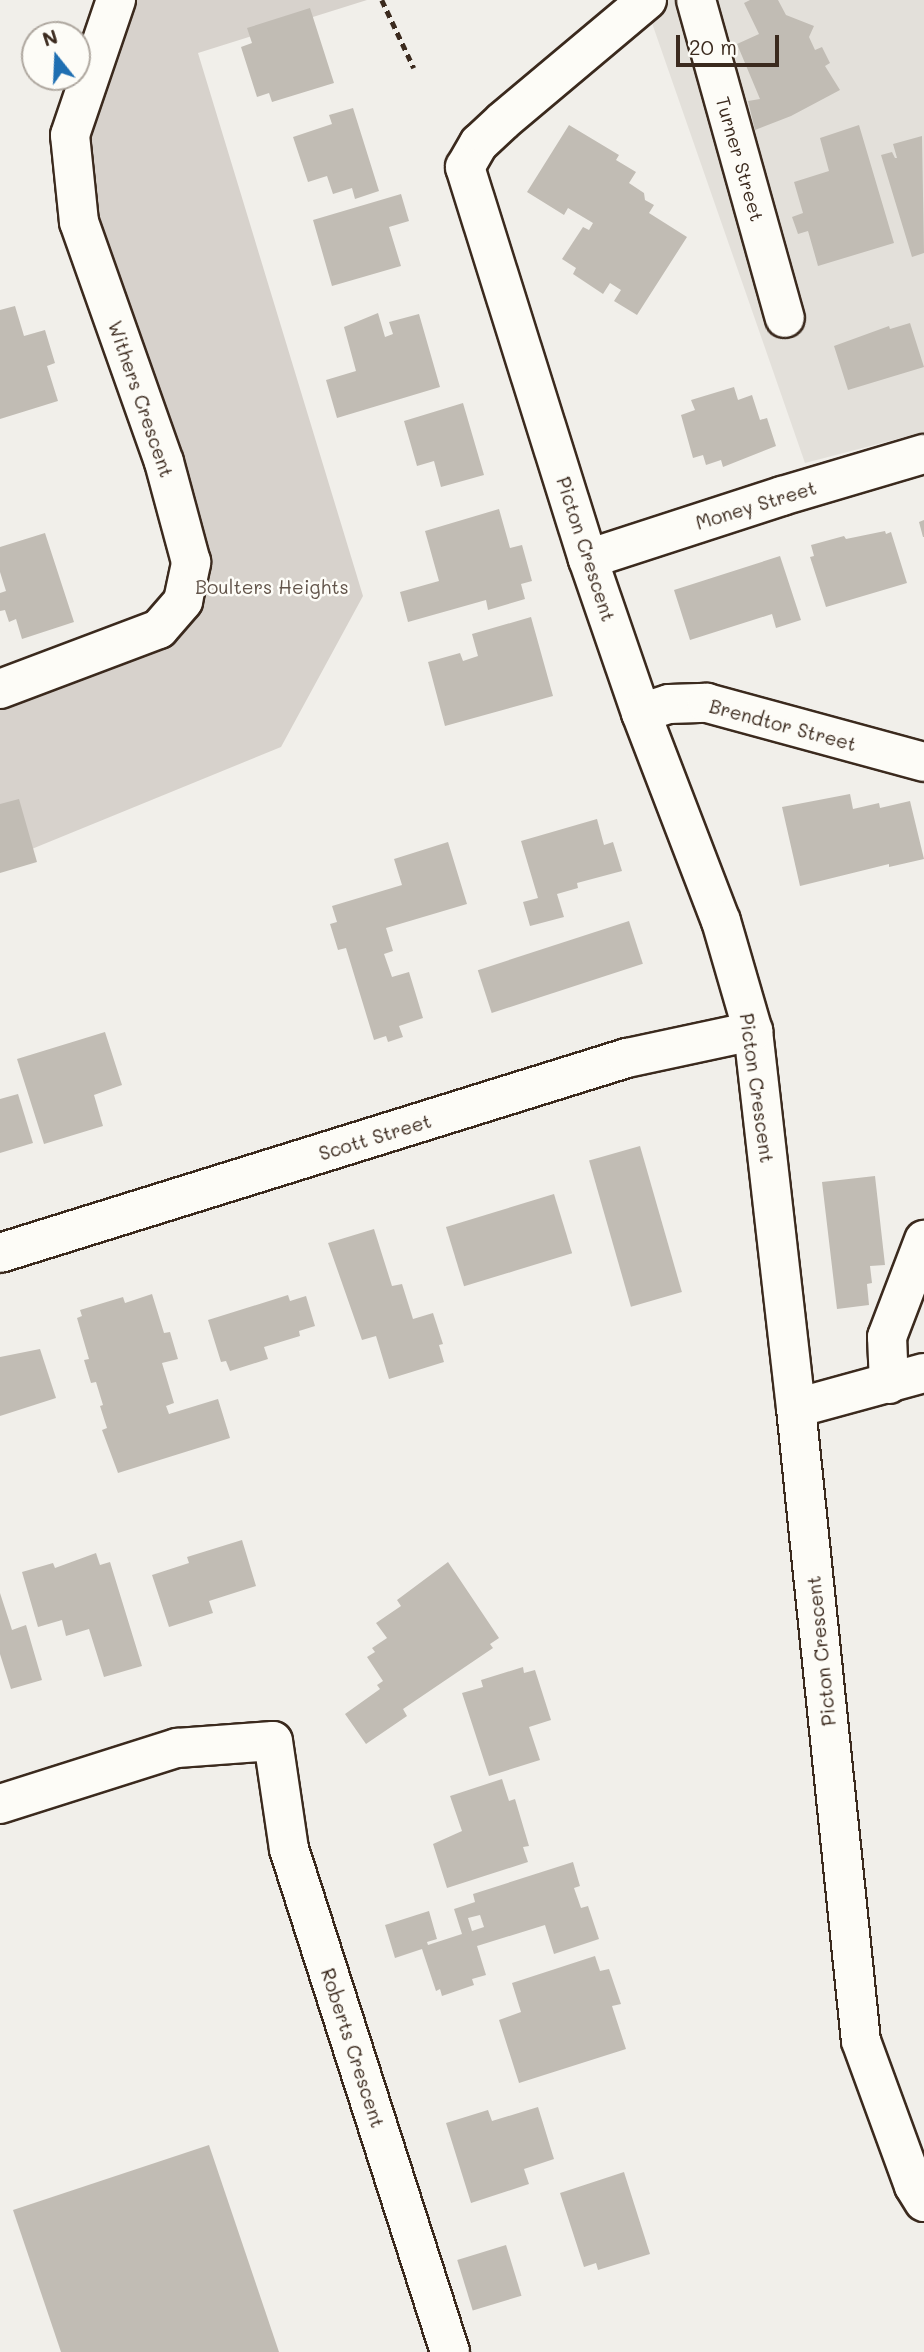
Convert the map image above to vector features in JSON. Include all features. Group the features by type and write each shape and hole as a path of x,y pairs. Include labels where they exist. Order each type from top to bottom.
{"street":[{"name":"Withers Crescent","path":"0,690 159,629 183,601 191,562 164,462 79,222 70,135 116,0"},
{"name":"Picton Crescent","path":"647,0 495,128 479,143 465,167 588,559 641,713 721,921 753,1031 796,1408 861,2041 914,2186 924,2202"},
{"name":"Turner Street","path":"696,0 785,318"},
{"name":"Money Street","path":"588,559 782,496 924,454"},
{"name":"Brendtor Street","path":"641,713 669,704 707,703 924,762"},
{"name":"Scott Street","path":"0,1253 627,1058 753,1031"},
{"path":"796,1408 906,1379 887,1337 924,1240"},
{"name":"Roberts Crescent","path":"0,1804 177,1748 273,1741 289,1849 450,2352"}],"path":[{"path":"382,0 414,68"}],"shaded area":[{"path":"644,0 924,0 924,432 805,463"}],"green space":[{"name":"Boulters Heights","path":"116,0 367,0 198,53 363,596 281,747 0,862 0,689 183,601 70,135 85,91 91,91 91,73"}],"building":[{"path":"750,0 778,0 786,15 814,26 809,37 815,50 822,47 830,63 825,66 840,90 791,116 755,130 748,101 760,99 737,44 759,34 744,3"},
{"path":"310,8 334,83 272,102 269,93 257,97 241,47 252,43 247,28"},
{"path":"353,108 379,191 355,199 352,188 333,194 327,176 308,182 293,137 332,124 329,115"},
{"path":"569,125 619,155 616,160 636,172 629,183 644,193 645,200 654,205 649,213 687,237 637,315 614,301 621,290 610,283 603,294 573,274 576,268 562,259 583,227 589,230 593,223 568,208 564,215 527,192"},
{"path":"859,125 894,243 818,266 808,231 798,234 792,217 803,213 794,182 829,171 820,138"},
{"path":"922,136 924,253 912,257 881,155 892,152 897,158 893,144"},
{"path":"401,194 409,221 389,227 401,266 332,286 313,220"},
{"path":"15,306 24,336 45,330 55,363 47,366 58,401 0,419 0,310"},
{"path":"378,313 385,337 393,334 389,322 419,314 440,387 337,418 326,380 356,371 344,327"},
{"path":"910,323 924,367 848,390 834,346 889,326 890,329"},
{"path":"734,387 738,400 752,395 760,420 767,418 776,446 723,467 721,460 706,465 703,455 693,458 681,415 695,410 691,400"},
{"path":"463,403 484,475 441,487 434,461 417,466 404,421"},
{"path":"499,509 510,548 522,545 532,581 521,584 525,599 488,610 486,600 408,622 400,592 439,581 425,531"},
{"path":"924,520 924,537 923,537 919,522"},
{"path":"885,531 886,534 891,532 907,583 826,607 810,557 814,556 811,545 844,536 846,539"},
{"path":"45,533 74,622 22,639 16,619 9,622 5,610 0,611 0,593 6,591 0,572 0,547"},
{"path":"780,556 801,620 776,628 772,614 690,640 674,590"},
{"path":"531,617 553,696 445,726 428,662 460,653 463,661 478,656 472,634"},
{"path":"850,794 853,809 879,803 880,808 910,801 924,859 889,867 889,864 800,886 782,807"},
{"path":"19,799 37,862 0,873 0,804"},
{"path":"597,819 604,845 613,842 622,871 577,883 578,888 557,894 564,917 530,926 523,902 538,898 521,841"},
{"path":"448,842 467,904 386,928 393,951 384,954 392,977 409,972 423,1018 399,1026 403,1037 388,1042 386,1036 374,1040 346,948 338,950 330,924 337,922 332,906 402,885 394,859"},
{"path":"629,921 643,964 492,1013 478,970"},
{"path":"105,1032 122,1085 94,1095 103,1126 44,1144 17,1059"},
{"path":"18,1094 33,1143 0,1153 0,1099"},
{"path":"640,1146 682,1292 631,1307 589,1161"},
{"path":"875,1176 885,1265 870,1266 872,1283 867,1284 869,1305 837,1309 822,1182"},
{"path":"554,1194 572,1253 464,1286 446,1227"},
{"path":"374,1229 392,1286 402,1284 413,1319 433,1313 443,1344 439,1345 444,1362 389,1379 376,1336 362,1340 328,1243"},
{"path":"152,1294 164,1333 170,1332 178,1359 162,1363 174,1403 166,1406 169,1414 218,1399 230,1438 118,1473 102,1430 107,1428 100,1406 103,1405 96,1382 91,1383 84,1360 89,1359 77,1318 82,1316 80,1310 123,1297 125,1303"},
{"path":"288,1295 290,1301 306,1296 315,1326 299,1331 300,1336 264,1347 268,1359 230,1371 226,1361 221,1362 208,1320"},
{"path":"40,1349 56,1398 0,1416 0,1357"},
{"path":"242,1540 256,1586 209,1601 213,1613 169,1627 152,1575 189,1563 187,1557"},
{"path":"96,1553 100,1565 110,1562 142,1666 104,1677 89,1629 66,1636 62,1620 38,1627 22,1572 53,1563 55,1568"},
{"path":"448,1562 499,1638 490,1644 493,1648 403,1709 407,1716 366,1744 345,1714 380,1689 377,1685 383,1681 367,1657 375,1652 372,1648 387,1638 376,1623 401,1606 397,1600"},
{"path":"0,1593 12,1630 26,1625 42,1680 11,1689 0,1654"},
{"path":"523,1667 524,1673 535,1670 551,1720 529,1727 540,1760 489,1776 462,1693 483,1687 481,1680"},
{"path":"502,1779 509,1801 515,1799 529,1846 523,1847 528,1862 447,1888 433,1844 462,1831 450,1796"},
{"path":"573,1862 580,1886 574,1888 581,1908 588,1906 599,1939 554,1954 545,1925 477,1946 486,1975 472,1979 474,1985 442,1996 440,1989 436,1991 422,1949 395,1958 385,1925 429,1911 437,1939 427,1942 428,1945 462,1934 454,1909 475,1902 473,1894","holes":["480,1915 484,1927 472,1931 468,1918"]},
{"path":"595,1956 600,1971 609,1969 621,2004 612,2006 626,2049 519,2083 499,2020 521,2012 512,1983"},
{"path":"538,2107 554,2159 524,2169 529,2184 471,2203 446,2123 488,2110 492,2121"},
{"path":"209,2145 279,2352 61,2352 13,2210"},
{"path":"624,2172 650,2254 598,2270 596,2263 584,2267 560,2193"},
{"path":"506,2245 521,2296 473,2311 457,2260"}]}
